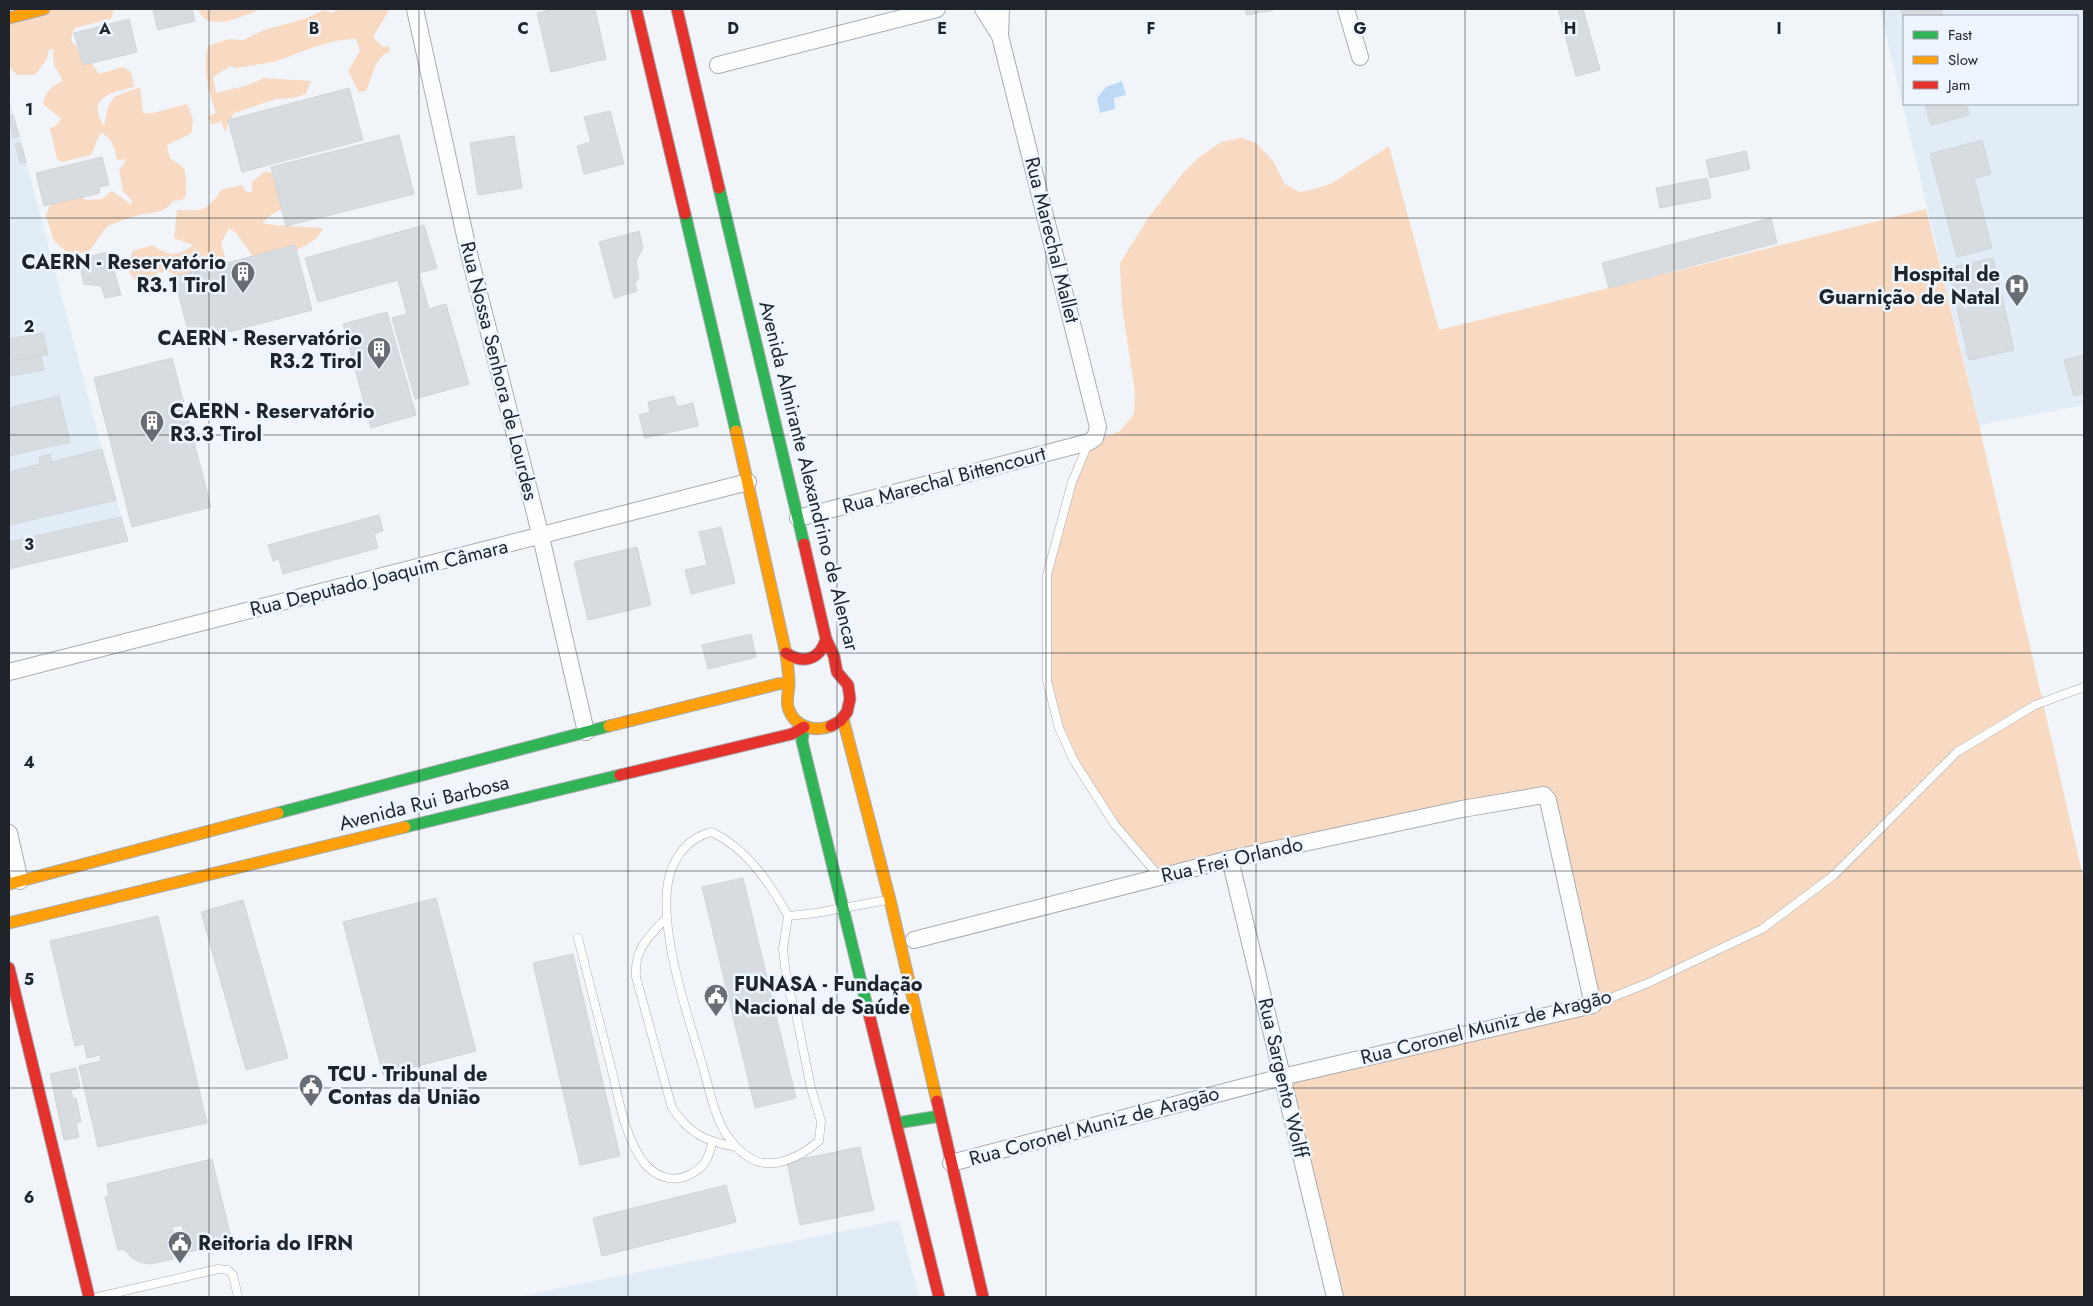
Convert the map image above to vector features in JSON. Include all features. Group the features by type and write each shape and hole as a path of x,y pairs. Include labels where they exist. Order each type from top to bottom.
{"main road":[{"path":"9,18 44,9"},
{"path":"636,9 748,482 786,653 789,683 786,693 790,713 796,721 814,730 835,726 843,719 890,900 983,1297"},
{"name":"Avenida Almirante Alexandrino de Alencar","path":"676,9 826,639 835,659 828,668 846,680 850,693 850,707 843,719"},
{"path":"756,690 774,672 782,636"},
{"path":"786,653 792,658 807,661 820,653 826,639"},
{"name":"Avenida Rui Barbosa","path":"14,883 586,732 789,683 801,670 828,668"},
{"path":"804,726 802,741 939,1297"},
{"name":"Avenida Rui Barbosa","path":"9,923 792,734 804,726"},
{"path":"9,968 88,1297"},
{"path":"897,1123 940,1116"}],"street":[{"name":"Rua Nossa Senhora de Lourdes","path":"415,9 469,254 541,537 586,732"},
{"path":"718,65 937,9"},
{"name":"Rua Marechal Mallet","path":"983,9 1000,36"},
{"name":"Rua Marechal Mallet","path":"1001,9 1000,36 1098,426 1095,438 1089,442"},
{"path":"1346,9 1360,57"},
{"name":"Rua Marechal Bittencourt","path":"798,518 1089,442"},
{"name":"Rua Deputado Joaquim Câmara","path":"9,672 541,537 748,482"},
{"name":"Rua Frei Orlando","path":"914,940 1230,859 1539,794 1547,797 1593,1005"},
{"path":"9,833 14,883"},
{"name":"Rua Sargento Wolff","path":"1230,859 1335,1297"},
{"name":"Rua Coronel Muniz de Aragão","path":"952,1163 1282,1077 1593,1005"}],"lane":[{"path":"1089,442 1072,482 1047,575 1047,681 1059,728 1074,760 1115,825 1159,876"},
{"name":"Rua Coronel Muniz de Aragão","path":"1593,1005 1648,983 1762,929 1834,875 1957,752 2035,705 2084,687"},
{"path":"712,832 728,839 765,879 788,916 783,949 787,984 796,1014 811,1088 821,1121 819,1141 809,1150 771,1165 748,1158 736,1147 726,1133 713,1102 671,949 667,917 667,889 672,865 686,845 700,834 712,832"},
{"path":"788,916 890,900"},
{"path":"667,917 645,942 638,953 635,964 636,977 672,1108 688,1127 712,1143 736,1147"},
{"path":"578,938 628,1130 646,1164 659,1176 674,1180 688,1176 701,1168 709,1156 712,1143"},
{"path":"88,1297 218,1269 228,1270 233,1275 238,1297"}],"shaded area":[{"path":"39,9 114,9 111,19 74,28 71,41 87,56 99,74 123,67 131,72 134,87 109,94 99,102 99,116 104,126 108,107 114,97 140,87 143,113 153,113 187,104 193,119 192,132 167,146 170,158 184,168 186,196 182,200 173,201 162,211 136,216 108,226 87,253 67,252 54,241 46,216 51,201 77,192 86,200 102,199 112,191 132,205 132,201 123,191 119,169 124,165 125,159 117,160 110,141 101,133 91,155 62,162 57,159 50,128 55,126 61,119 43,104 49,90 63,81 54,65 53,49 49,49 47,59 35,75 17,75 9,66 9,23"},
{"path":"198,9 262,9 227,21 218,22 209,21 203,17"},
{"path":"339,9 390,9 373,37 383,47 389,46 390,52 377,62 366,91 359,92 348,71 360,51 356,39 337,41 272,62 236,68 230,66 213,77 216,93 248,85 264,78 311,81 306,94 294,98 276,99 234,113 225,132 221,121 212,125 208,117 216,113 206,72 208,46 229,39 243,40 264,30 304,19 324,10 332,13"},
{"name":"Hospital de Guarnição de Natal","path":"1880,9 2084,9 2084,405 1979,425"},
{"path":"9,97 128,541 9,569"},
{"path":"1242,138 1256,143 1274,162 1284,183 1299,192 1332,183 1389,146 1439,330 1926,209 1979,425 2084,881 2084,1297 1335,1297 1282,1077 1593,1005 1548,800 1159,876 1115,825 1074,761 1047,681 1047,575 1061,523 1089,442 1120,431 1134,414 1135,393 1122,306 1120,263 1148,218 1183,173 1198,158 1221,142"},
{"path":"264,172 278,173 287,207 272,214 262,223 323,228 319,235 304,247 257,262 236,233 229,228 221,243 225,256 219,276 187,279 166,271 157,273 150,290 138,285 126,267 133,251 152,245 172,254 182,252 193,245 174,238 177,210 203,209 211,203 221,190 242,185 246,192 252,192 252,182"},
{"path":"899,1220 919,1297 518,1297 574,1285"}],"water":[{"path":"1122,81 1126,95 1114,98 1115,109 1100,113 1097,98 1106,87"}],"building":[{"path":"161,9 192,9 195,21 158,30 153,11"},
{"path":"554,9 595,9 606,59 551,72 537,13"},
{"path":"1245,9 1279,9 1247,15"},
{"path":"1558,9 1583,9 1600,70 1576,76"},
{"path":"1901,9 1941,9 1943,15 1903,15 1903,18"},
{"path":"129,19 137,52 83,65 74,33"},
{"path":"349,88 363,140 242,172 228,120"},
{"path":"1925,105 1966,105 1969,115 1931,125"},
{"path":"610,111 624,164 584,174 577,146 591,142 584,117"},
{"path":"13,115 19,136 13,138 9,116"},
{"path":"399,135 414,194 286,226 271,167"},
{"path":"514,136 522,188 478,195 470,143"},
{"path":"1982,140 1991,174 1974,178 1992,248 1957,257 1930,154"},
{"path":"21,143 26,162 20,163 15,144"},
{"path":"1746,151 1750,169 1710,178 1706,160"},
{"path":"102,157 109,185 99,187 100,193 44,206 36,173"},
{"path":"1707,178 1711,198 1660,208 1656,188"},
{"path":"1771,218 1777,243 1609,288 1602,263"},
{"path":"424,225 437,268 419,273 429,309 446,304 469,384 415,399 392,318 407,314 398,280 318,302 305,258"},
{"path":"639,231 643,248 636,261 639,278 635,283 637,291 614,298 599,242"},
{"name":"CAERN - Reservatório R3.1 Tirol","path":"295,245 312,310 191,342 174,277"},
{"path":"109,252 121,295 105,298 101,286 84,284 78,259"},
{"path":"71,258 75,269 68,271 65,260"},
{"path":"1993,258 2014,350 1969,360 1948,268"},
{"name":"CAERN - Reservatório R3.2 Tirol","path":"387,312 416,415 371,428 343,324"},
{"path":"43,333 48,355 9,361 9,339"},
{"path":"2084,355 2084,393 2074,396 2064,360"},
{"path":"41,356 44,370 9,376 9,361"},
{"name":"CAERN - Reservatório R3.3 Tirol","path":"172,358 211,507 132,527 94,378"},
{"path":"59,396 70,442 9,456 9,408"},
{"path":"674,396 677,407 693,403 698,426 645,438 639,415 650,412 648,402"},
{"path":"102,449 116,500 9,525 9,472 40,464 39,457 50,454 52,462"},
{"path":"379,515 383,531 374,534 378,548 283,574 279,559 273,561 268,545"},
{"path":"121,517 128,541 9,569 9,542"},
{"path":"721,527 735,583 691,594 685,570 707,565 699,532"},
{"path":"637,547 651,605 588,620 574,562"},
{"path":"751,634 756,657 708,669 702,645"},
{"path":"743,878 796,1098 755,1108 702,887"},
{"path":"436,898 476,1051 383,1075 343,922"},
{"path":"243,900 288,1058 246,1070 201,912"},
{"path":"158,916 207,1123 98,1147 79,1066 101,1061 100,1055 87,1058 84,1044 75,1046 50,941"},
{"path":"573,954 620,1156 580,1165 533,963"},
{"path":"76,1068 80,1087 71,1090 73,1099 76,1098 81,1122 76,1123 79,1137 64,1140 50,1074"},
{"path":"860,1147 874,1210 800,1225 787,1162"},
{"path":"212,1159 232,1242 189,1252 182,1225 172,1227 177,1247 171,1249 173,1259 150,1264 139,1262 132,1258 124,1249 118,1250 105,1197 109,1195 107,1184"},
{"path":"726,1185 736,1222 602,1256 593,1218"}],"traffic: fast":[{"path":"719,188 804,544"},
{"path":"685,214 736,431"},
{"path":"278,813 609,726"},
{"path":"804,727 802,741 868,1010"},
{"path":"405,827 620,775"},
{"path":"897,1123 940,1116"}],"traffic: slow":[{"path":"9,18 44,9"},
{"path":"736,431 785,649 789,680 788,707 794,719 805,726 818,729 831,726"},
{"path":"609,726 778,684 789,683"},
{"path":"843,719 890,900 937,1101"},
{"path":"9,884 278,813"},
{"path":"9,923 405,827"}],"traffic: jam":[{"path":"636,9 685,214"},
{"path":"677,9 719,188"},
{"path":"804,544 826,639 834,656 837,672 848,685 850,699 847,712 840,721 831,726"},
{"path":"786,653 799,659 810,658 820,651 826,639"},
{"path":"620,775 792,734 804,727"},
{"path":"9,968 89,1297"},
{"path":"868,1010 939,1297"},
{"path":"937,1101 983,1297"}],"place":[{"name":"CAERN - Reservatório R3.1 Tirol","path":"243,294"},
{"name":"Hospital de Guarnição de Natal","path":"2017,307"},
{"name":"CAERN - Reservatório R3.2 Tirol","path":"379,370"},
{"name":"CAERN - Reservatório R3.3 Tirol","path":"152,443"},
{"name":"FUNASA - Fundação Nacional de Saúde","path":"716,1017"},
{"name":"TCU - Tribunal de Contas da União","path":"311,1107"},
{"name":"Reitoria do IFRN","path":"180,1264"}]}
